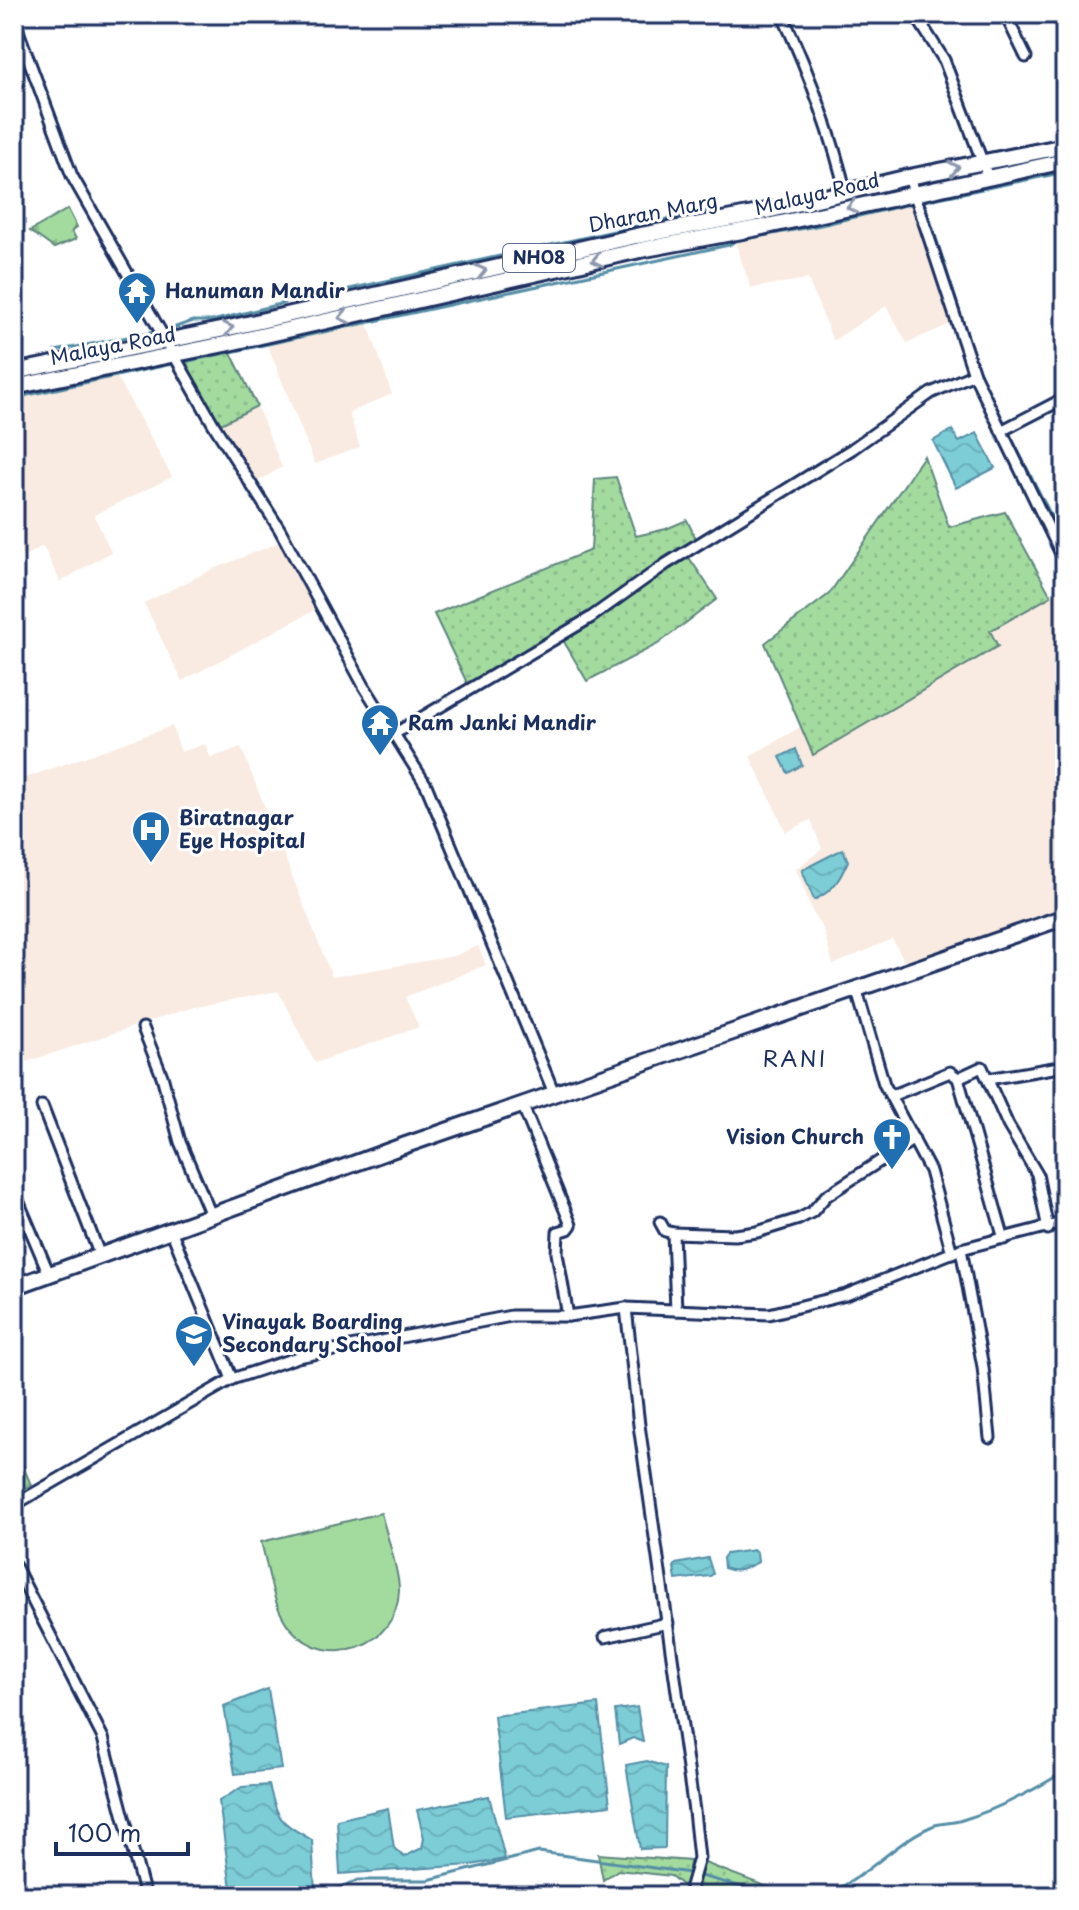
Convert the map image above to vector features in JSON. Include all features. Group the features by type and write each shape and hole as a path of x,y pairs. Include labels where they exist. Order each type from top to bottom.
{"main road":[{"name":"Dharan Marg","path":"14,372 171,347 379,301 647,234 846,194 909,177 986,170 1065,146"},
{"name":"Malaya Road","path":"379,301 914,193 986,170 1065,161"},
{"name":"Malaya Road","path":"14,387 171,347"},
{"path":"14,1287 522,1104 1065,917"}],"street":[{"path":"782,14 810,84 846,194"},
{"path":"944,14 917,18 944,60 986,170"},
{"path":"1005,14 1026,57"},
{"path":"14,20 72,176 280,530 358,675 426,785 554,1093"},
{"path":"909,177 974,374 1065,562"},
{"path":"394,734 590,618 666,564 852,449 931,393 974,374"},
{"path":"1001,431 1065,398"},
{"path":"857,991 884,1084 930,1171 957,1251 983,1367 990,1438"},
{"path":"143,1028 162,1076 180,1142 211,1215"},
{"path":"988,1079 1065,1066"},
{"path":"958,1078 982,1067 1008,1125 1037,1174 1048,1229"},
{"path":"891,1096 950,1072 958,1078 1004,1239"},
{"path":"522,1104 571,1225 558,1232 557,1253 568,1316"},
{"path":"42,1106 100,1256"},
{"path":"660,1222 665,1231 673,1233 735,1235 788,1223 812,1212 826,1196 914,1139"},
{"path":"15,1196 49,1274"},
{"path":"14,1505 232,1379 298,1357 511,1316 568,1316 626,1308 769,1314 866,1288 957,1251 1065,1222"},
{"path":"171,1230 232,1379"},
{"path":"673,1233 676,1310"},
{"path":"626,1308 639,1425 699,1858 691,1886 692,1896"},
{"path":"14,1564 103,1738 145,1896"},
{"path":"605,1637 668,1623"},
{"path":"14,1881 17,1896"}],"shaded area":[{"path":"909,177 957,321 907,343 886,306 833,341 808,279 751,288 727,219"},
{"path":"359,298 392,394 349,413 360,447 315,464 258,321"},
{"path":"104,353 172,477 94,515 111,552 60,582 43,546 22,557 14,532 14,373"},
{"path":"257,406 282,467 252,485 215,427"},
{"path":"285,540 322,606 182,681 144,603 211,570"},
{"path":"1065,588 1065,917 910,970 892,939 833,965 823,929 813,913 796,869 822,849 811,820 786,832 750,756 802,726 814,754 997,646 990,631"},
{"name":"Biratnagar Eye Hospital","path":"172,726 181,752 205,744 211,758 241,747 332,977 454,956 478,946 486,965 405,997 419,1027 315,1063 278,991 190,1008 14,1066 14,782"}],"green space":[{"path":"68,209 77,227 72,231 76,239 54,248 30,231"},
{"path":"220,330 257,406 215,427 167,340"},
{"path":"924,456 949,527 1005,512 1051,596 990,631 998,646 813,755 765,643 829,594"},
{"path":"616,477 636,536 687,520 699,545 686,553 717,599 658,644 587,681 560,635 470,689 434,614 591,550 595,479"},
{"path":"14,1444 31,1485 14,1495"},
{"path":"381,1513 399,1583 395,1610 386,1626 374,1639 358,1647 323,1649 306,1642 291,1629 279,1610 261,1542"},
{"path":"598,1854 690,1861 687,1889 671,1876 618,1870 603,1880"},
{"path":"702,1862 786,1894 730,1896 697,1891"}],"water":[{"path":"952,430 959,442 977,433 995,468 956,488 933,441"},
{"path":"796,749 802,765 788,773 780,757"},
{"path":"843,849 848,861 842,874 831,889 814,900 802,870"},
{"path":"754,1550 758,1562 738,1570 724,1568 723,1558 726,1554"},
{"path":"708,1558 713,1574 676,1580 676,1564"},
{"path":"268,1689 281,1769 235,1774 224,1706"},
{"path":"598,1704 610,1805 506,1817 494,1716"},
{"path":"637,1707 643,1742 633,1738 619,1744 615,1710"},
{"path":"647,1761 666,1767 665,1848 640,1849 626,1765"},
{"path":"269,1785 282,1820 312,1840 315,1893 303,1896 232,1896 219,1801 242,1787"},
{"path":"489,1796 505,1859 471,1865 340,1874 337,1820 388,1808 394,1848 404,1857 422,1848 424,1838 417,1810"}],"waterway":[{"path":"1004,422 980,374 924,201 1065,172"},
{"path":"184,362 914,203"},
{"path":"295,301 714,209"},
{"path":"170,329 193,321 212,321 284,303"},
{"path":"55,351 154,332"},
{"path":"14,398 172,364"},
{"path":"1009,433 1065,543"},
{"path":"820,1896 851,1882 920,1832 1000,1806 1065,1771"},
{"path":"316,1896 359,1880 428,1880 539,1852 690,1873"},
{"path":"697,1875 776,1896"}],"place":[{"name":"Hanuman Mandir","path":"137,325"},
{"name":"Ram Janki Mandir","path":"380,757"},
{"name":"Biratnagar Eye Hospital","path":"151,864"},
{"name":"Vision Church","path":"892,1171"},
{"name":"Vinayak Boarding Secondary School","path":"194,1368"}],"district":[{"name":"RANI","path":"795,1059"}]}
